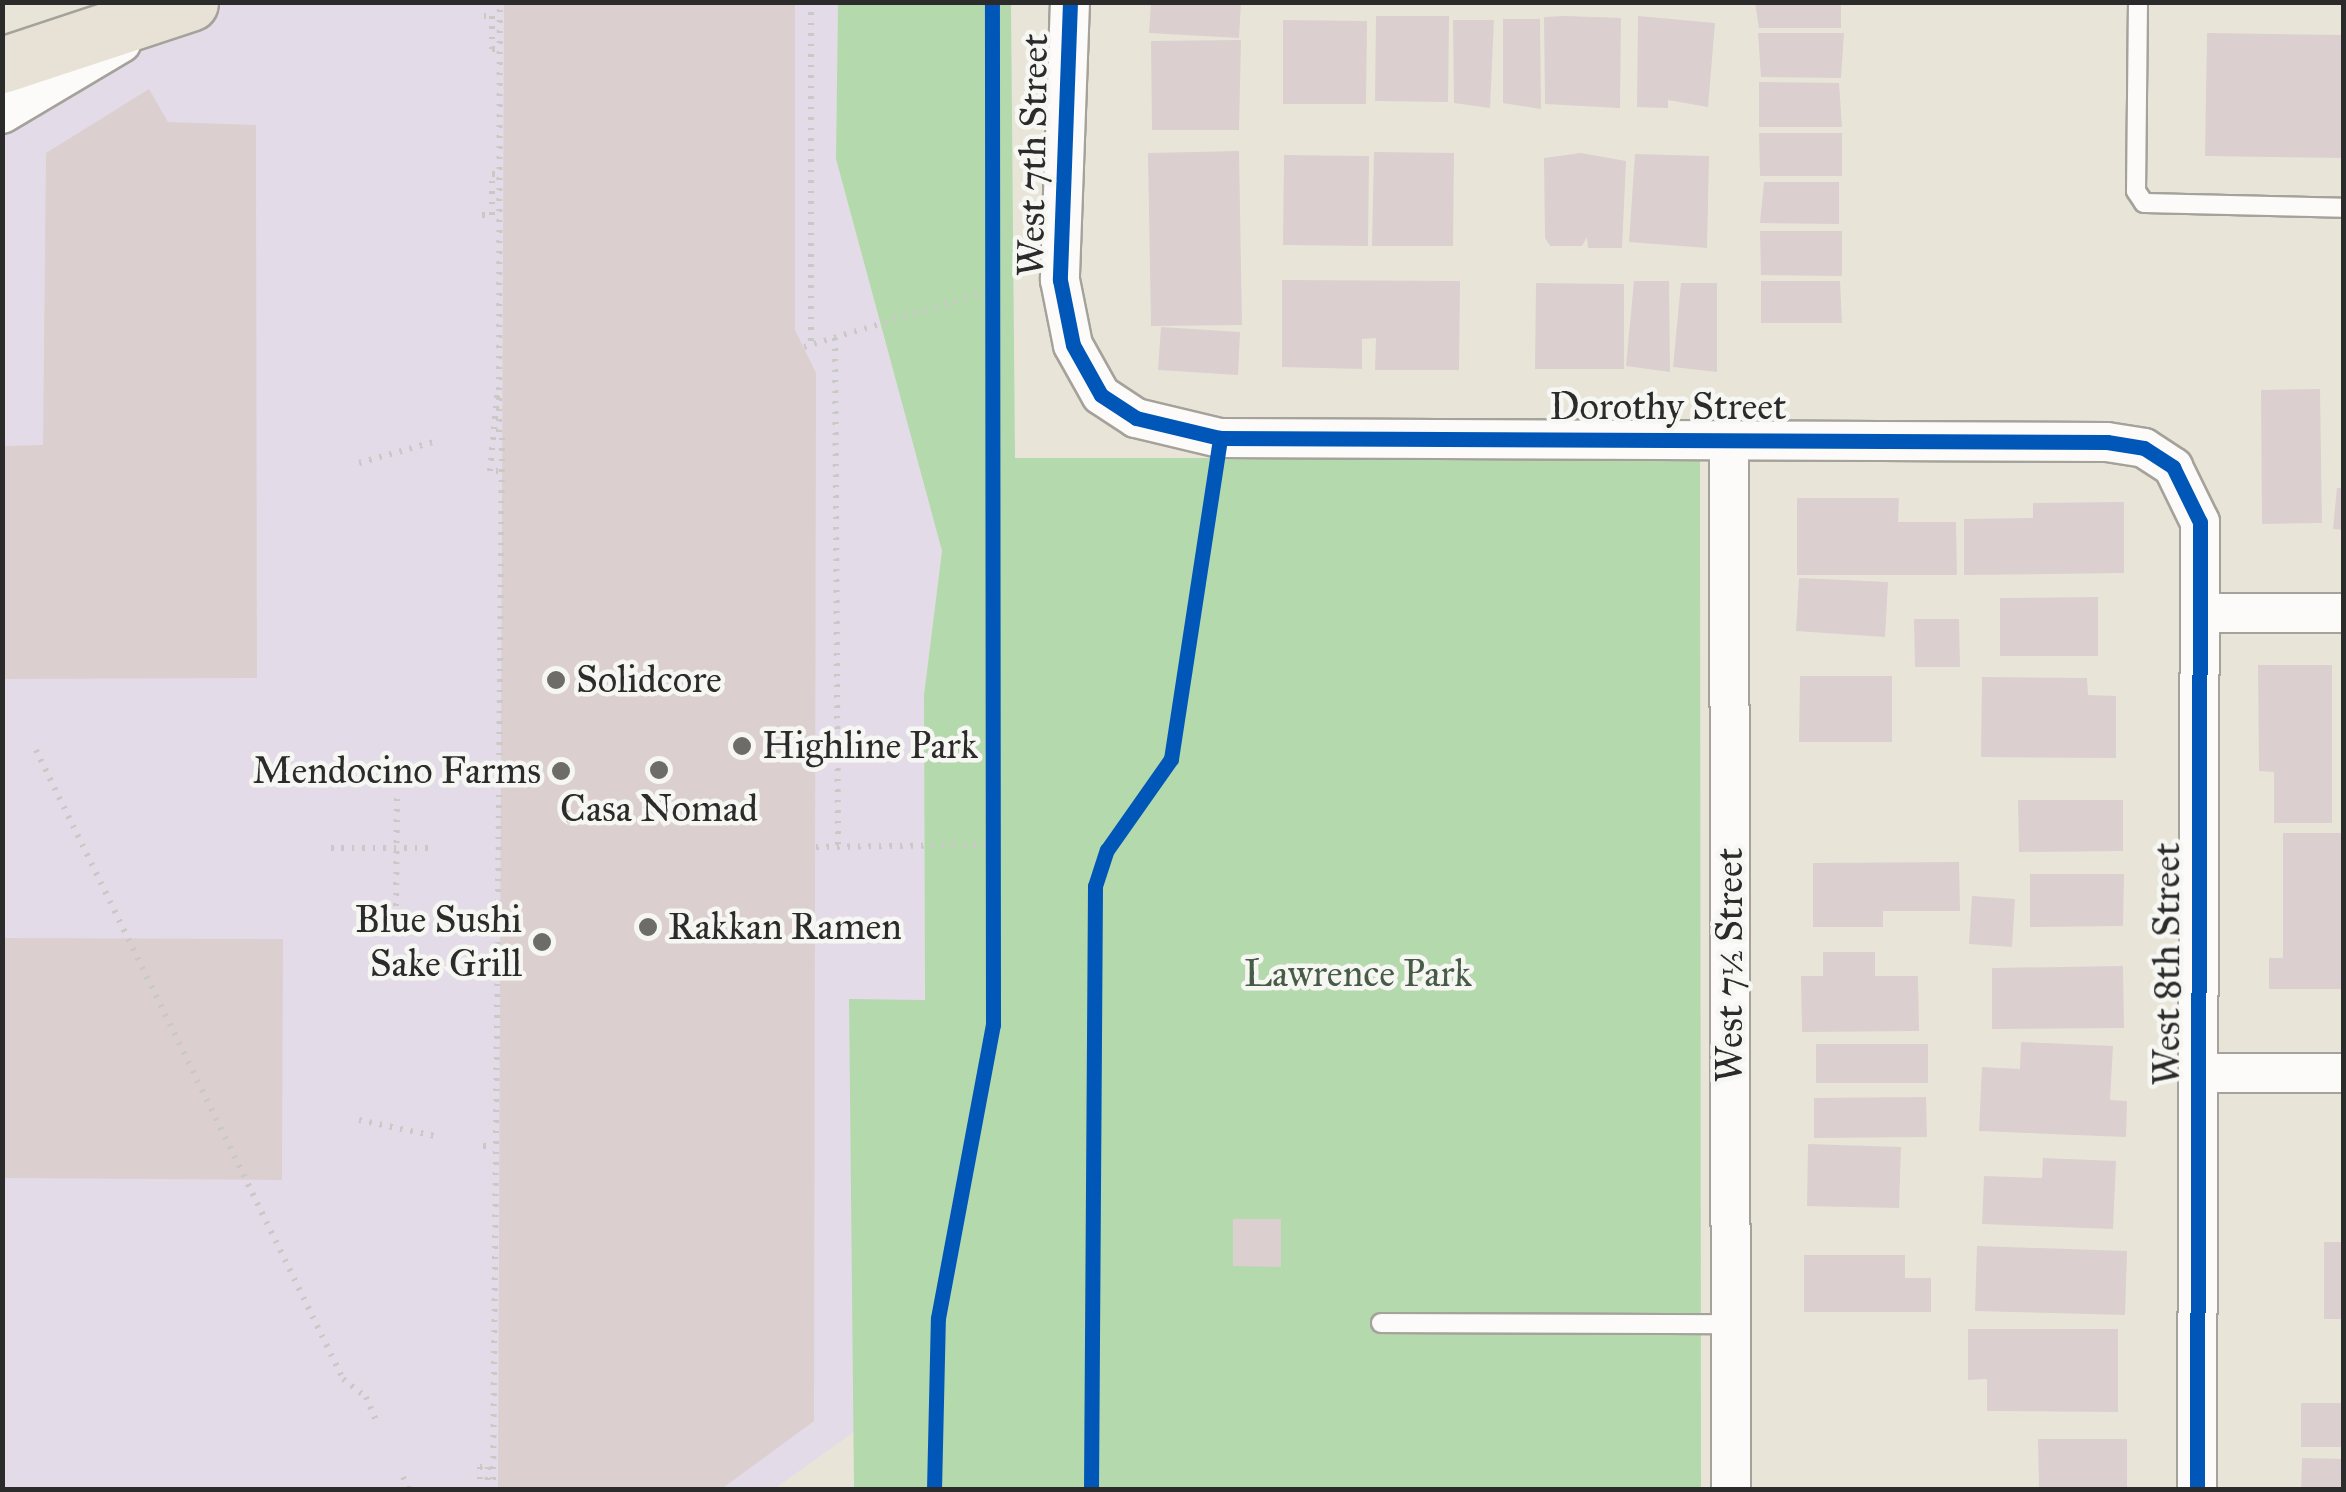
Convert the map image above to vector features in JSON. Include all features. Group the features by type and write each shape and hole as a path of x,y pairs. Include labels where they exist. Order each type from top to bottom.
{"main road":[{"path":"2,64 190,3"}],"street":[{"name":"West 7th Street","path":"1070,2 1060,280 1072,344 1101,395 1176,434"},
{"path":"2,114 190,3"},
{"name":"Dorothy Street","path":"1176,434 2107,442 2156,455"},
{"name":"West 7½ Street","path":"1729,440 1731,1490"},
{"name":"West 8th Street","path":"2156,455 2188,488 2200,522 2197,1490"},
{"path":"2200,613 2344,613"},
{"path":"2200,1072 2344,1073"}],"lane":[{"path":"2138,2 2136,191 2144,203 2344,208"},
{"path":"1380,1323 1730,1324"}],"path":[{"path":"487,1490 494,1146 500,2"},
{"path":"811,2 808,346 992,290"},
{"path":"484,16 492,16 492,49 499,49"},
{"path":"482,216 492,215 492,174 499,174"},
{"path":"992,270 992,308"},
{"path":"836,338 838,846"},
{"path":"359,463 437,441"},
{"path":"36,750 343,1379 366,1397 378,1425"},
{"path":"396,906 397,791"},
{"path":"992,825 992,862"},
{"path":"816,846 992,844"},
{"path":"331,848 435,848"},
{"path":"359,1120 435,1136"},
{"path":"483,1146 494,1146"},
{"path":"403,1477 410,1490"}],"shaded area":[{"path":"230,3 838,3 836,159 942,551 924,695 925,1000 849,1000 854,1432 774,1489 3,1489 2,70"}],"green space":[{"name":"Lawrence Park","path":"838,3 1011,3 1015,458 1700,458 1701,1489 854,1489 849,999 925,1000 924,695 942,551 836,159"}],"building":[{"path":"504,2 795,2 795,330 816,373 814,1421 720,1490 498,1490"},
{"path":"1151,2 1241,2 1239,38 1149,33"},
{"path":"1755,2 1841,2 1841,28 1759,28"},
{"path":"1376,16 1449,16 1448,102 1375,101"},
{"path":"1638,16 1715,23 1708,107 1668,100 1668,108 1637,107"},
{"path":"1544,17 1621,18 1620,108 1545,104"},
{"path":"1503,19 1540,19 1541,109 1503,103"},
{"path":"1283,20 1367,21 1366,104 1283,104"},
{"path":"1453,20 1494,20 1490,108 1454,103"},
{"path":"1758,33 1844,33 1841,78 1761,77"},
{"path":"2207,33 2344,35 2344,158 2205,156"},
{"path":"1241,40 1239,130 1152,130 1151,41"},
{"path":"1759,82 1839,83 1842,127 1759,127"},
{"path":"149,89 168,122 256,125 257,678 2,679 2,446 43,445 46,153"},
{"path":"1759,133 1842,133 1842,176 1760,176"},
{"path":"1239,151 1242,325 1151,326 1148,153"},
{"path":"1374,152 1454,153 1453,246 1372,246"},
{"path":"1581,153 1626,161 1622,248 1588,248 1587,237 1582,246 1550,246 1545,238 1544,158"},
{"path":"1635,154 1709,156 1707,248 1629,242"},
{"path":"1284,155 1369,156 1368,246 1283,245"},
{"path":"1764,182 1839,182 1839,224 1760,223"},
{"path":"1760,231 1842,231 1842,276 1761,275"},
{"path":"1282,280 1460,281 1459,370 1375,370 1376,338 1362,339 1362,369 1282,367"},
{"path":"1634,281 1669,281 1670,372 1626,366"},
{"path":"1761,281 1840,281 1842,323 1761,323"},
{"path":"1536,283 1624,284 1624,369 1535,369"},
{"path":"1681,283 1717,283 1717,372 1673,367"},
{"path":"1161,327 1240,332 1238,375 1158,370"},
{"path":"2320,389 2322,523 2262,524 2261,390"},
{"path":"2337,488 2344,488 2344,530 2333,529"},
{"path":"1797,498 1899,498 1898,522 1956,522 1957,575 1797,575"},
{"path":"2124,502 2124,573 1964,575 1964,519 2033,518 2033,503"},
{"path":"1799,578 1888,582 1885,637 1796,631"},
{"path":"2098,597 2098,656 2000,656 2000,598"},
{"path":"1914,619 1959,619 1960,667 1915,667"},
{"path":"2258,665 2332,665 2332,823 2274,823 2274,772 2259,771"},
{"path":"1800,676 1892,676 1892,742 1799,742"},
{"path":"1982,677 2087,678 2088,695 2116,696 2116,758 1981,757"},
{"path":"2018,800 2123,800 2123,851 2019,852"},
{"path":"2283,833 2341,833 2341,989 2269,989 2269,958 2283,958"},
{"path":"1959,862 1960,911 1883,911 1883,927 1813,927 1813,863"},
{"path":"2030,874 2124,874 2123,926 2030,927"},
{"path":"1972,896 2015,899 2012,947 1969,944"},
{"path":"2,938 283,939 282,1180 2,1178"},
{"path":"1823,952 1875,952 1875,976 1918,976 1919,1031 1802,1032 1801,976 1823,976"},
{"path":"2123,966 2124,1028 1992,1029 1992,968"},
{"path":"2021,1042 2113,1046 2110,1100 2127,1101 2126,1137 1979,1131 1982,1067 2020,1069"},
{"path":"1816,1044 1928,1044 1928,1083 1816,1083"},
{"path":"1926,1097 1927,1137 1814,1138 1814,1098"},
{"path":"1808,1144 1901,1147 1899,1208 1807,1206"},
{"path":"2043,1158 2116,1161 2113,1229 1982,1224 1984,1176 2042,1178"},
{"path":"1233,1219 1281,1219 1281,1267 1233,1266"},
{"path":"2324,1242 2344,1242 2344,1319 2324,1319"},
{"path":"1977,1246 2127,1251 2125,1315 1975,1311"},
{"path":"1804,1255 1905,1255 1905,1278 1931,1278 1931,1312 1804,1312"},
{"path":"1968,1329 2118,1329 2118,1412 1987,1411 1987,1379 1968,1380"},
{"path":"2301,1403 2344,1403 2344,1447 2301,1447"},
{"path":"2038,1439 2127,1439 2127,1490 2039,1490"},
{"path":"2302,1458 2344,1459 2344,1490 2301,1490"}],"cycle path":[{"path":"934,1490 938,1318 993,1025 992,2"},
{"path":"1070,2 1060,280 1073,345 1101,395 1136,418 1220,438 2107,442 2144,448 2173,467 2200,522 2197,1490"},
{"path":"1091,1490 1095,886 1107,850 1171,759 1220,438"}],"place":[{"name":"Solidcore","path":"556,680"},
{"name":"Highline Park","path":"742,746"},
{"name":"Casa Nomad","path":"659,770"},
{"name":"Mendocino Farms","path":"561,771"},
{"name":"Rakkan Ramen","path":"648,927"},
{"name":"Blue Sushi Sake Grill","path":"542,942"}]}
